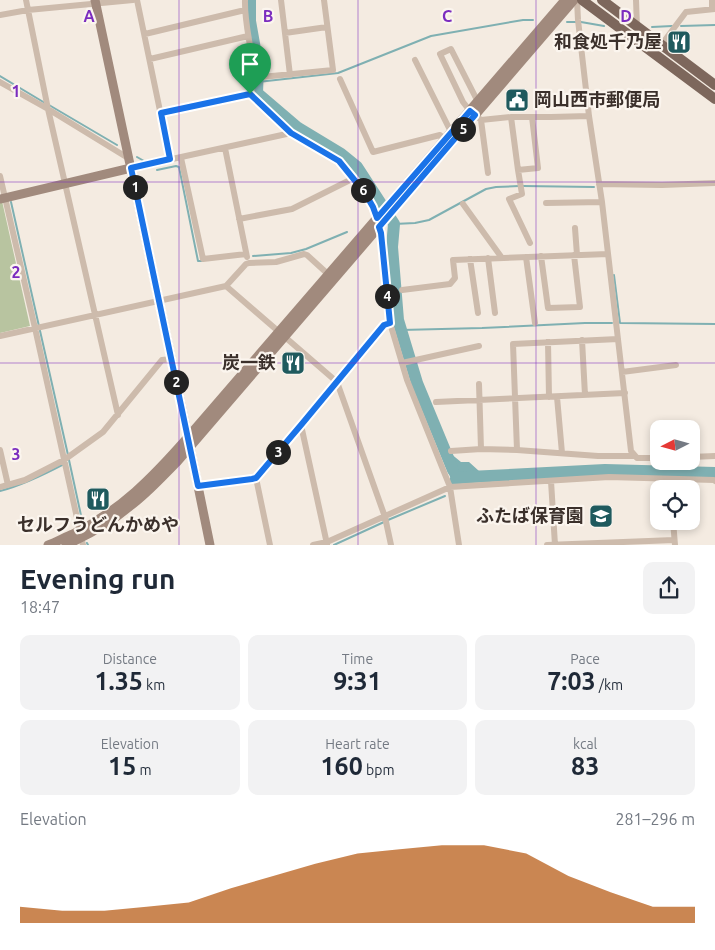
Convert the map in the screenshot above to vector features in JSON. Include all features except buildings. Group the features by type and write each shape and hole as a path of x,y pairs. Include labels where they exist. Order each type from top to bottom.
{"main road":[{"path":"582,0 715,100"},
{"path":"602,0 715,86"}],"street":[{"path":"26,0 47,105 118,415"},
{"path":"0,14 96,2 135,0 150,59 170,159"},
{"path":"245,0 248,36 256,78 250,94"},
{"path":"280,0 290,75"},
{"path":"256,78 332,70 324,0"},
{"path":"488,173 475,115 478,102 565,0"},
{"path":"575,0 602,202 631,451 635,456"},
{"path":"66,545 81,538 129,508 177,462 189,442 449,138 475,115 575,0"},
{"path":"636,0 637,27"},
{"path":"662,45 686,12 714,9 712,0"},
{"path":"96,2 210,545"},
{"path":"144,34 245,10"},
{"path":"285,33 327,27"},
{"path":"150,59 248,36"},
{"path":"478,102 451,49 440,54 463,102 475,115 511,117 589,116"},
{"path":"415,60 449,138"},
{"path":"340,78 373,152 440,134 449,138"},
{"path":"0,82 47,105 128,158"},
{"path":"161,113 250,94"},
{"path":"250,94 291,133 339,161 365,193 381,219 390,323 404,362 407,380 450,487 459,545"},
{"path":"511,117 522,194 509,199 530,243"},
{"path":"518,170 538,168 532,117"},
{"path":"2,198 291,133"},
{"path":"224,148 249,263"},
{"path":"181,158 203,259 246,254"},
{"path":"0,176 2,198 38,327 81,538"},
{"path":"239,220 292,209 354,178"},
{"path":"599,184 662,185 715,183"},
{"path":"546,203 602,202"},
{"path":"463,204 502,258"},
{"path":"282,334 329,274 381,219"},
{"path":"541,256 548,308 580,306 575,228"},
{"path":"0,336 226,286 249,263 276,262 304,254 329,274"},
{"path":"402,290 450,284 455,278 453,260 608,254"},
{"path":"526,257 535,324"},
{"path":"488,258 495,313"},
{"path":"470,259 478,313"},
{"path":"226,286 337,382 386,520 391,545"},
{"path":"198,486 256,478 384,325 390,323"},
{"path":"518,450 513,344 618,339"},
{"path":"582,340 585,395"},
{"path":"548,342 553,397 562,453"},
{"path":"404,362 479,346"},
{"path":"0,487 24,480 66,461 103,432 162,360 171,359"},
{"path":"622,372 676,365"},
{"path":"479,384 481,449"},
{"path":"436,402 625,393"},
{"path":"301,425 327,543"},
{"path":"451,451 481,449 518,450 650,458"},
{"path":"0,450 8,485"},
{"path":"700,457 715,456"},
{"path":"313,545 327,543 386,520 450,487 608,477 715,481"},
{"path":"256,478 270,545"},
{"path":"551,481 555,545"},
{"path":"547,545 674,543 673,530"},
{"path":"48,545 81,538"}],"green space":[{"path":"2,201 30,326 0,333 0,202"}],"water":[{"path":"450,453 461,462 469,462 479,471 481,482 457,484 452,482 442,456"}],"waterway":[{"path":"250,0 250,21 258,66 257,93 298,128 341,154 357,167 394,224 392,247 398,320 417,383 453,470"},
{"path":"258,82 338,73 431,36 523,20 533,20"},
{"path":"567,22 581,22 604,26"},
{"path":"681,26 715,25"},
{"path":"652,27 672,26"},
{"path":"0,76 45,103"},
{"path":"49,105 117,145"},
{"path":"137,157 144,161"},
{"path":"157,170 179,167 198,261 202,261"},
{"path":"394,224 429,220 486,189 519,186"},
{"path":"523,186 594,187"},
{"path":"11,202 68,455"},
{"path":"253,256 291,253 306,249 347,232"},
{"path":"614,275 620,323 715,324"},
{"path":"401,330 612,323"},
{"path":"69,460 82,520"},
{"path":"0,491 25,483 64,464"},
{"path":"454,483 457,478 605,470 715,473"},
{"path":"388,520 445,496"},
{"path":"334,545 384,522"}],"place":[{"name":"和食処千乃屋","path":"679,42"},
{"name":"岡山西市郵便局","path":"517,100"},
{"name":"炭一鉄","path":"293,363"},
{"name":"セルフうどんかめや","path":"98,499"},
{"name":"ふたば保育園","path":"601,516"}],"route":[{"path":"250,94 291,133 339,161 365,193 377,218 470,111 475,115 379,227 390,323 384,325 256,478 198,486 131,168 170,159 161,113 250,94"}]}
